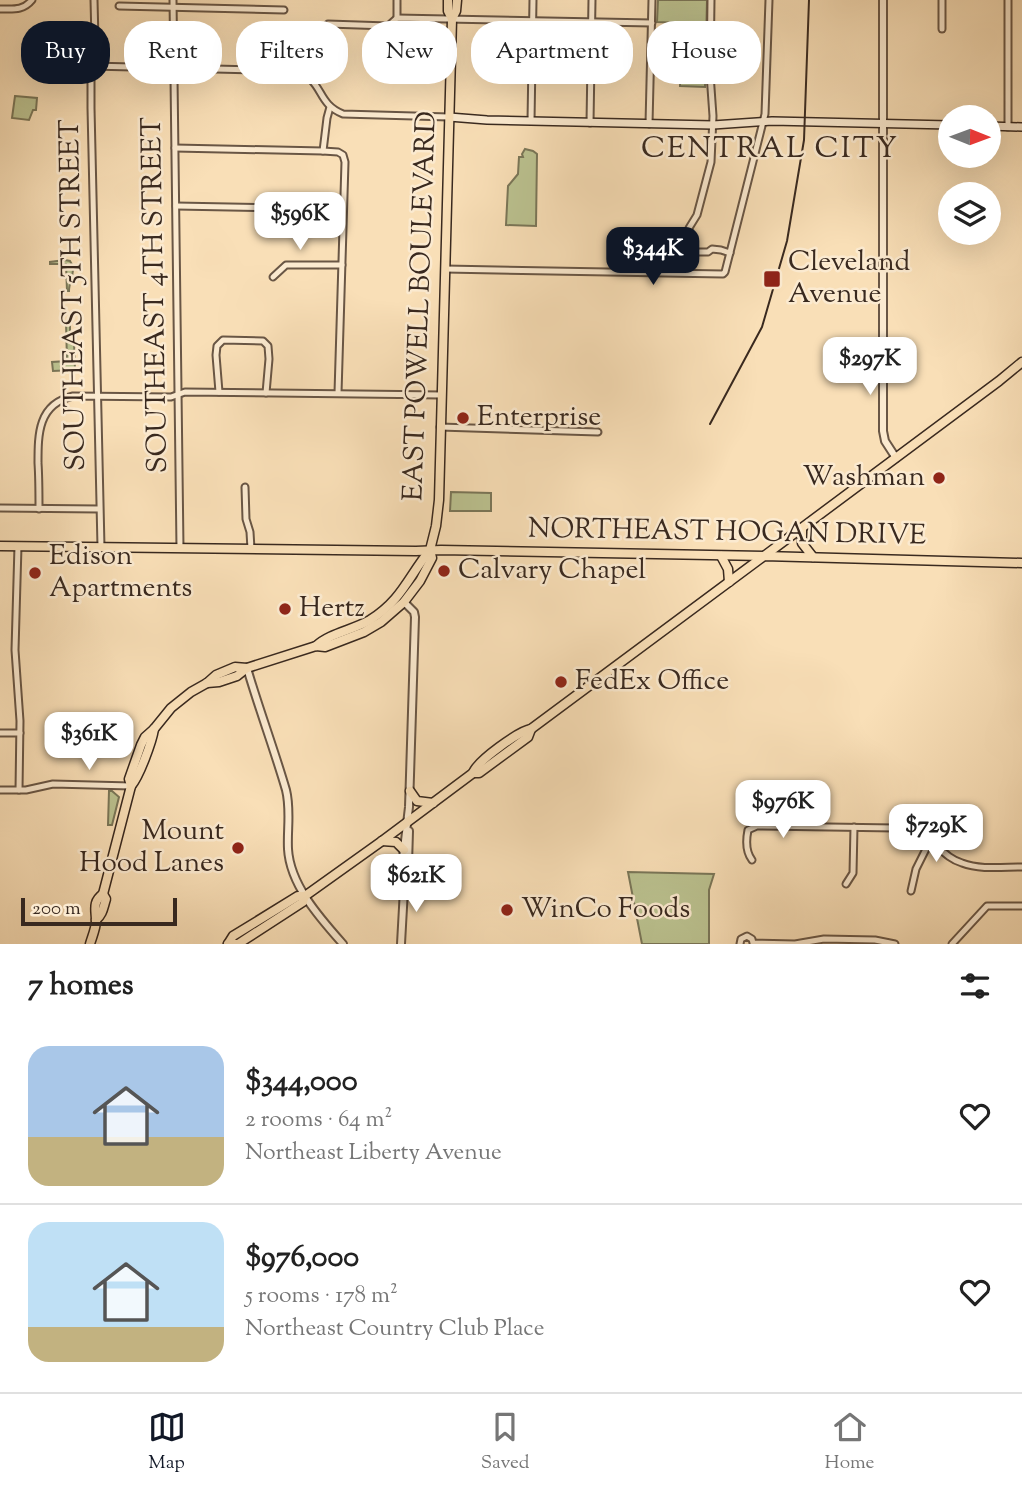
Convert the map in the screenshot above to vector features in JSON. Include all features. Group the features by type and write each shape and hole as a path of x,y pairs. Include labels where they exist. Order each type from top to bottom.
{"main road":[{"name":"EAST POWELL BOULEVARD","path":"449,0 448,11 452,19"},
{"name":"EAST POWELL BOULEVARD","path":"379,619 430,550 438,514 452,19 457,0"},
{"path":"449,117 649,124 713,125 763,121 938,125"},
{"path":"1001,127 1022,127"},
{"path":"228,944 233,936 298,896 305,896 408,822 523,730 531,729 1022,362"},
{"path":"802,528 803,543 813,557"},
{"name":"NORTHEAST HOGAN DRIVE","path":"0,546 430,550 1022,563"},
{"name":"EAST POWELL BOULEVARD","path":"90,944 96,920 102,915 106,899 103,894 131,786 137,779 154,729 177,702 207,683 237,676 247,668 316,646 322,640 379,619 404,603 426,572 432,558 430,550"},
{"path":"721,556 728,569 729,582"},
{"path":"472,773 480,773 528,737 531,729"},
{"path":"489,766 489,761 505,748 511,739"},
{"path":"410,791 417,801 433,803"},
{"path":"382,841 396,842 404,850"}],"street":[{"path":"0,9 21,9 32,0"},
{"name":"SOUTHEAST 5TH STREET","path":"94,0 95,21"},
{"name":"SOUTHEAST 4TH STREET","path":"173,0 173,21"},
{"path":"397,0 397,18"},
{"path":"348,25 388,26 397,18 532,21 533,0"},
{"path":"592,0 592,21"},
{"path":"652,0 652,21"},
{"path":"711,0 710,74 713,125 710,162 696,215 689,228 687,252 708,253 712,249 730,253"},
{"path":"445,269 723,274 765,114 769,0"},
{"path":"883,0 883,432 885,441 896,457"},
{"path":"942,0 942,29"},
{"path":"1008,0 1009,127"},
{"path":"119,6 284,10"},
{"path":"222,68 300,72 314,81 321,96 330,107 340,113 449,117"},
{"name":"SOUTHEAST 5TH STREET","path":"90,84 101,547"},
{"name":"SOUTHEAST 4TH STREET","path":"174,84 180,548"},
{"path":"531,84 531,121"},
{"path":"590,123 591,84"},
{"path":"649,124 650,84"},
{"path":"323,151 330,107"},
{"path":"175,148 323,151 343,155 345,162 338,393"},
{"path":"176,206 344,209"},
{"path":"273,277 286,265 342,265"},
{"path":"219,392 217,346 223,340 247,340 263,341 268,346 270,359 266,393"},
{"path":"39,509 38,438 43,418 54,405 66,398 171,397 186,392 441,395"},
{"path":"440,427 598,432"},
{"path":"245,487 251,549"},
{"path":"0,508 99,509"},
{"path":"18,546 15,650 20,733 19,790"},
{"path":"401,944 405,871 408,864 415,617 414,612 404,603"},
{"path":"247,668 286,791 289,813 288,852 294,875 305,896 343,944"},
{"path":"0,733 20,733"},
{"path":"0,790 53,785 131,786"},
{"path":"911,891 916,869 930,841 935,818"},
{"path":"405,871 402,866 408,822"},
{"path":"752,860 747,851 746,838 748,830 757,826 895,828 922,835 946,856 962,863 1022,867"},
{"path":"846,884 853,873 854,827"},
{"path":"951,944 987,906 1022,906"},
{"path":"740,944 741,939 747,936 753,943 795,944 824,939 875,940 895,944"}],"green space":[{"path":"658,0 707,0 707,21 657,21"},
{"path":"680,84 705,84 705,87"},
{"path":"15,96 37,98 36,110 33,110 29,120 12,118"},
{"path":"525,149 537,154 536,226 506,225 508,186 518,174 519,157 523,157"},
{"path":"70,261 73,268 69,291 66,264 50,264"},
{"path":"66,323 70,324 70,335 74,342 75,370 53,371 52,362 67,361"},
{"path":"451,492 491,493 491,511 450,511"},
{"path":"109,791 119,797 112,825 108,825"},
{"path":"628,872 714,874 709,890 709,944 642,944"}],"tram line":[{"path":"710,424 762,327 787,241 804,140 809,0"}],"place":[{"name":"Cleveland Avenue","path":"772,279"},
{"name":"Enterprise","path":"463,418"},
{"name":"Washman","path":"939,478"},
{"name":"Calvary Chapel","path":"444,571"},
{"name":"Edison Apartments","path":"35,573"},
{"name":"Hertz","path":"285,609"},
{"name":"FedEx Office","path":"561,682"},
{"name":"Mount Hood Lanes","path":"238,848"},
{"name":"WinCo Foods","path":"507,910"}],"district":[{"name":"CENTRAL CITY","path":"770,149"}]}
